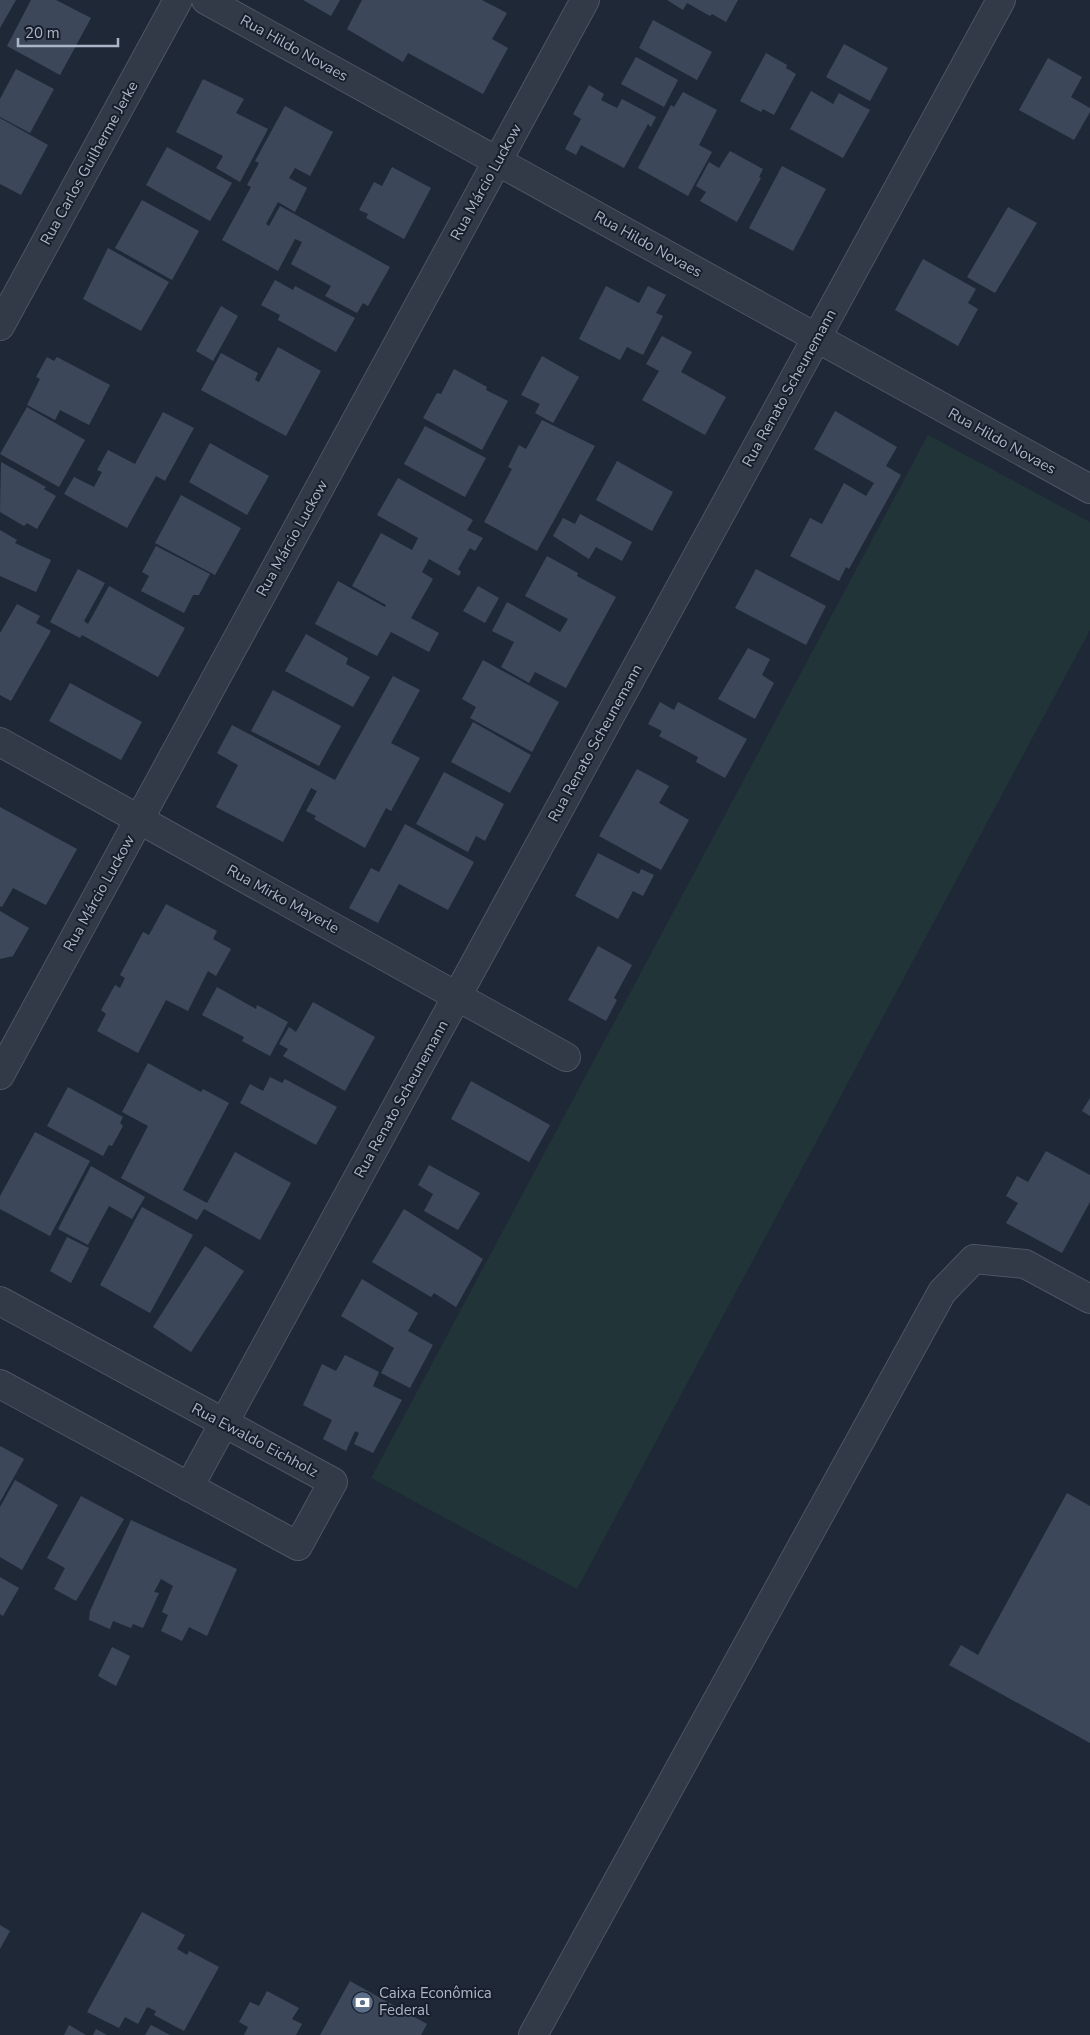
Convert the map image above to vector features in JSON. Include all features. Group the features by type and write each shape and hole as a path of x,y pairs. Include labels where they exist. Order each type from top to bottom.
{"street":[{"name":"Rua Carlos Guilherme Jerke","path":"0,326 178,0"},
{"name":"Rua Hildo Novaes","path":"206,0 1090,489"},
{"name":"Rua Márcio Luckow","path":"0,1075 585,0"},
{"name":"Rua Renato Scheunemann","path":"189,1486 1000,0"},
{"name":"Rua Mirko Mayerle","path":"0,742 566,1056"},
{"path":"533,2035 942,1292 974,1259 1025,1264 1090,1299"},
{"name":"Rua Ewaldo Eichholz","path":"0,1302 333,1482 298,1546 0,1384"}],"green space":[{"path":"928,435 1090,522 1090,630 577,1589 371,1478"}],"building":[{"path":"0,0 16,0 0,28"},
{"path":"31,0 56,0 91,18 60,75 7,46"},
{"path":"303,0 340,0 331,16"},
{"path":"362,0 482,0 507,13 492,39 508,48 483,94 408,53 403,62 347,29"},
{"path":"667,0 738,0 726,22 712,14 710,16 687,3 683,10"},
{"path":"653,20 712,52 697,80 639,48"},
{"path":"844,44 888,68 870,101 826,77"},
{"path":"766,53 787,65 786,68 796,74 774,115 763,109 761,112 740,101"},
{"path":"636,57 678,80 664,107 621,84"},
{"path":"1048,58 1082,77 1071,97 1090,108 1090,112 1074,140 1019,110"},
{"path":"16,69 54,89 30,133 0,117 0,99"},
{"path":"203,79 244,99 236,113 268,129 240,182 216,168 223,156 176,132"},
{"path":"589,85 604,94 601,100 617,108 622,99 656,117 651,127 648,124 624,168 581,145 576,155 565,149 581,119 573,114"},
{"path":"811,91 833,104 839,93 870,110 843,158 790,129"},
{"path":"683,92 717,110 699,145 712,152 688,196 638,168 671,105 674,107"},
{"path":"285,106 333,132 310,176 295,168 289,178 307,188 295,212 278,202 266,224 269,226 280,206 390,267 368,306 363,303 357,313 325,296 331,286 291,264 302,242 295,239 278,271 222,240 251,187 247,185 259,163 255,161"},
{"path":"0,118 48,145 21,195 0,184"},
{"path":"167,147 232,183 210,221 146,185"},
{"path":"730,151 763,169 759,177 761,178 737,222 700,201 706,192 696,186 709,162 719,168"},
{"path":"782,166 826,189 793,251 749,228"},
{"path":"392,167 431,188 404,239 366,218 368,214 359,210 374,182 382,186"},
{"path":"142,200 199,231 172,280 115,248"},
{"path":"1008,207 1037,223 995,293 967,277"},
{"path":"108,248 169,282 141,331 83,299"},
{"path":"923,259 976,289 968,303 978,309 958,346 895,310"},
{"path":"275,280 293,290 295,286 355,318 336,352 278,320 280,315 261,305"},
{"path":"606,286 639,303 648,286 666,295 656,313 663,316 643,355 627,347 620,360 579,339"},
{"path":"221,306 238,316 213,361 196,351"},
{"path":"662,336 692,352 681,372 726,397 705,435 642,400 659,371 646,364"},
{"path":"278,347 321,371 286,436 201,390 221,353 258,373 255,380 259,382"},
{"path":"542,356 579,377 553,423 535,413 540,404 521,395"},
{"path":"47,357 54,361 57,357 110,385 89,425 60,410 55,420 27,405 40,379 36,377"},
{"path":"454,369 487,387 486,390 508,401 482,450 423,418 437,393 441,394"},
{"path":"27,407 85,440 59,487 0,454"},
{"path":"835,411 897,447 886,466 901,475 849,569 846,567 839,581 790,556 810,518 822,524 844,483 866,496 874,483 814,449"},
{"path":"163,412 194,428 165,481 156,476 127,528 64,494 74,477 94,487 102,472 97,470 108,450 135,464"},
{"path":"542,420 595,446 537,551 484,522 512,469 508,467 519,445 526,449"},
{"path":"425,426 486,458 465,497 404,464"},
{"path":"210,443 269,476 247,515 189,482"},
{"path":"617,461 673,492 652,531 596,500"},
{"path":"1,462 46,487 44,489 56,496 37,529 27,523 24,526 0,512"},
{"path":"398,478 473,520 467,530 483,538 475,551 470,548 458,569 461,572 459,576 429,559 422,572 433,579 411,618 439,633 429,652 391,632 377,656 315,624 338,581 385,607 386,605 352,586 381,533 412,550 418,538 377,515"},
{"path":"181,495 241,528 215,575 155,543"},
{"path":"580,514 632,542 622,561 596,547 589,559 553,536 563,518 575,524"},
{"path":"0,530 17,540 15,543 51,560 36,592 0,576"},
{"path":"156,546 210,574 199,595 193,595 184,613 141,591 149,576 142,572"},
{"path":"547,556 578,573 577,576 616,597 566,688 535,672 529,683 501,667 514,642 492,631 507,602 560,632 568,619 525,596"},
{"path":"78,569 105,583 84,621 88,624 109,586 185,628 158,677 82,635 80,638 50,622"},
{"path":"756,569 826,606 806,645 735,608"},
{"path":"478,586 499,598 485,623 463,611"},
{"path":"17,604 40,616 36,623 51,631 11,701 0,695 0,633"},
{"path":"306,634 348,658 346,664 370,677 353,707 285,671"},
{"path":"748,648 770,659 762,675 774,683 755,719 718,699"},
{"path":"483,660 559,702 532,752 470,718 476,707 462,699"},
{"path":"393,676 420,690 391,743 420,758 391,811 386,808 365,848 314,819 316,816 306,811 317,791 311,788 283,842 216,807 238,765 217,753 232,725 335,780"},
{"path":"70,683 142,722 121,760 49,721"},
{"path":"273,690 341,726 319,766 251,731"},
{"path":"660,702 674,710 678,702 747,739 725,778 696,762 698,757 659,736 662,731 648,724"},
{"path":"473,722 531,755 510,793 451,762"},
{"path":"637,769 669,786 659,803 689,820 661,870 599,836"},
{"path":"444,772 504,804 485,841 476,836 468,852 416,824"},
{"path":"0,807 77,849 46,905 13,888 2,907 0,906"},
{"path":"405,824 474,862 448,910 399,884 378,923 349,908 371,868 379,872"},
{"path":"598,853 639,874 641,869 654,875 643,896 633,891 618,919 575,896"},
{"path":"166,904 217,931 213,939 231,949 216,976 208,971 188,1011 166,1000 138,1053 97,1031 106,1014 101,1010 115,985 120,988 125,978 120,975 143,932 149,935"},
{"path":"0,911 29,928 13,956 0,959"},
{"path":"598,946 632,965 614,998 617,1000 606,1021 568,1000"},
{"path":"217,987 256,1009 257,1005 288,1022 270,1056 242,1041 244,1037 202,1015"},
{"path":"313,1002 375,1037 345,1091 283,1056 288,1049 279,1044 289,1027 296,1032"},
{"path":"148,1063 201,1092 203,1089 229,1103 183,1190 207,1203 235,1152 291,1183 260,1240 204,1209 197,1220 121,1178 148,1126 122,1112"},
{"path":"270,1077 282,1083 285,1079 337,1107 316,1145 240,1103 250,1084 263,1091"},
{"path":"471,1081 550,1125 529,1162 451,1119"},
{"path":"68,1087 123,1117 120,1123 123,1126 112,1146 109,1145 103,1156 47,1126"},
{"path":"1090,1098 1090,1116 1082,1111"},
{"path":"35,1132 90,1161 50,1236 0,1209 0,1196"},
{"path":"1046,1151 1090,1175 1090,1202 1062,1253 1006,1223 1018,1203 1006,1196 1017,1176 1028,1182"},
{"path":"429,1165 480,1193 458,1230 424,1211 433,1194 418,1185"},
{"path":"91,1166 145,1197 132,1219 109,1206 88,1245 58,1229"},
{"path":"142,1207 193,1235 150,1313 100,1285"},
{"path":"404,1209 483,1259 456,1307 434,1293 431,1297 372,1262"},
{"path":"67,1237 89,1248 71,1283 50,1271"},
{"path":"205,1246 244,1271 191,1352 153,1327"},
{"path":"362,1279 418,1313 408,1331 433,1345 410,1388 381,1373 394,1348 341,1316"},
{"path":"345,1355 379,1372 373,1386 402,1400 373,1453 354,1444 359,1433 355,1431 346,1451 323,1439 332,1420 303,1405 322,1364 336,1371"},
{"path":"0,1446 24,1459 0,1502"},
{"path":"15,1480 58,1505 22,1570 0,1557 0,1507"},
{"path":"1067,1493 1090,1506 1090,1743 949,1665 961,1645 978,1655"},
{"path":"81,1496 124,1519 76,1601 54,1589 65,1568 47,1558"},
{"path":"131,1520 237,1569 207,1636 189,1627 182,1641 161,1631 168,1615 162,1612 173,1586 161,1579 154,1592 159,1593 143,1628 133,1624 131,1628 113,1621 110,1629 89,1620 90,1611"},
{"path":"0,1577 19,1588 3,1616 0,1614"},
{"path":"112,1647 130,1656 116,1686 98,1676"},
{"path":"142,1912 185,1935 177,1949 187,1955 189,1951 219,1967 184,2031 154,2015 156,2011 147,2007 138,2024 125,2017 119,2028 87,2012"},
{"path":"0,1925 10,1931 0,1949"},
{"name":"Caixa Econômica Federal","path":"350,1981 427,2024 421,2035 320,2035"},
{"path":"267,1991 299,2008 292,2019 302,2024 296,2035 244,2035 248,2027 239,2022 250,2002 259,2006"},
{"path":"69,2025 86,2035 64,2035"},
{"path":"151,2025 170,2035 145,2035"},
{"path":"96,2029 107,2035 93,2035"}],"place":[{"name":"Caixa Econômica Federal","path":"363,2002"}]}
